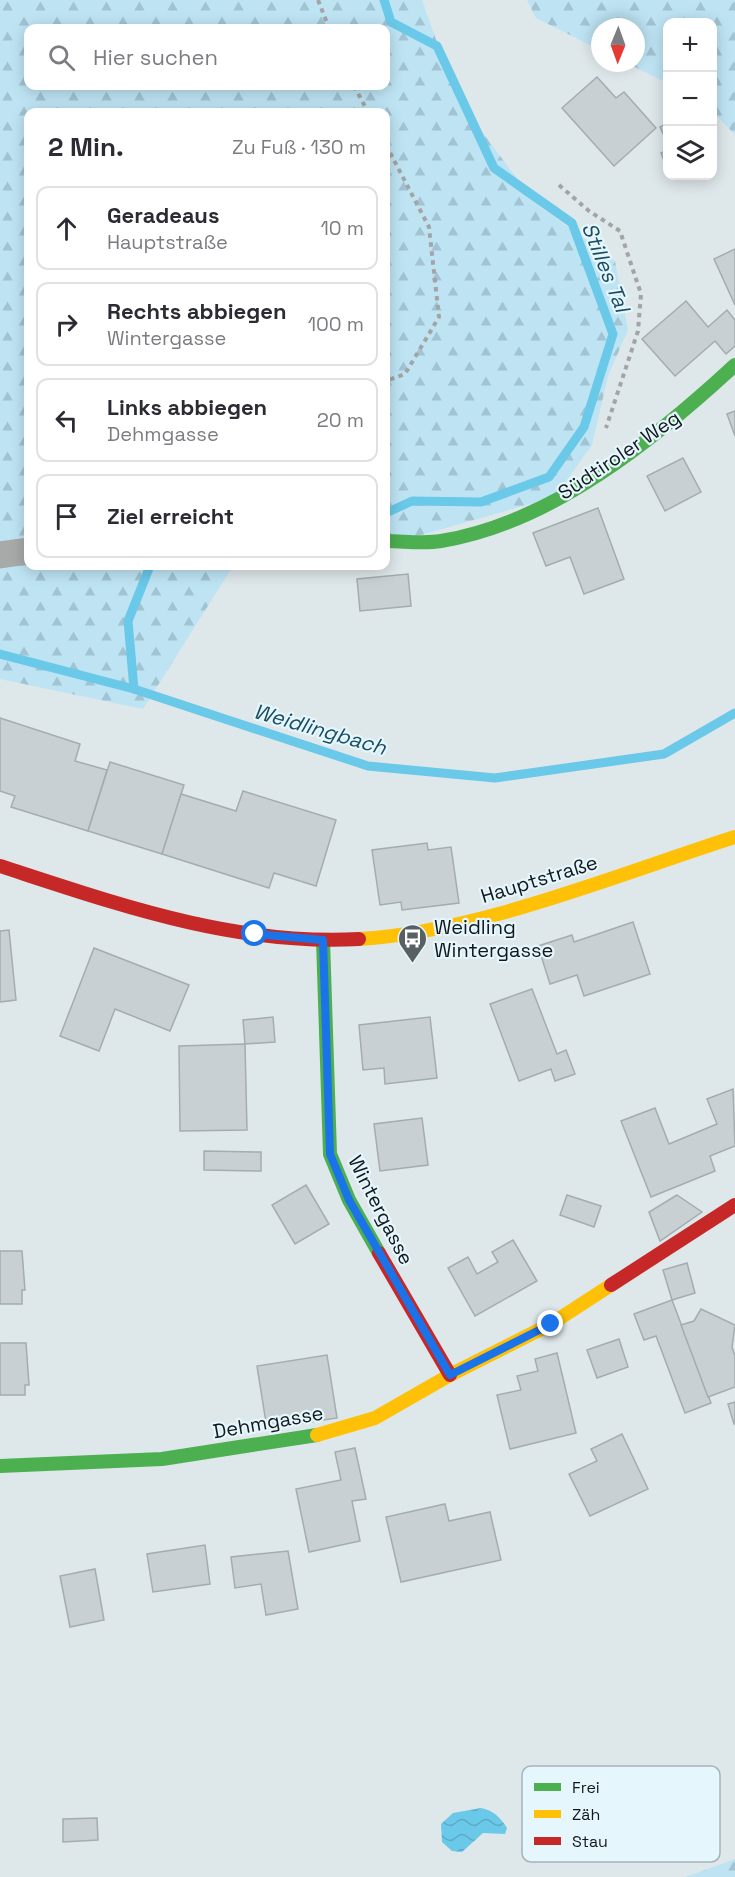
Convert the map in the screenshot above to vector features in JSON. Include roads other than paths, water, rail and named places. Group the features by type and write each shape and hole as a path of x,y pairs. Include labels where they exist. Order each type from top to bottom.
{"street":[{"name":"Südtiroler Weg","path":"390,541 442,541 513,521 589,480 692,405 735,365"},
{"path":"0,555 24,552"},
{"name":"Hauptstraße","path":"0,866 119,904 220,929 294,940 323,940 409,934 456,924 499,913 735,837"},
{"name":"Wintergasse","path":"323,940 330,1154 349,1200 450,1375"},
{"name":"Dehmgasse","path":"0,1466 162,1459 301,1439 375,1418 450,1375 551,1324 735,1205"}],"water":[{"path":"481,1808 499,1818 507,1828 505,1834 483,1833 462,1852 452,1851 442,1842 441,1824 453,1813"}],"waterway":[{"name":"Stilles Tal","path":"384,0 391,22 437,46 494,168 572,223 613,334 584,427 549,477 481,502 412,501 390,511"},
{"name":"Stilles Tal","path":"134,689 128,621 148,570"},
{"name":"Weidlingbach","path":"0,654 134,689 368,766 495,778 664,754 735,713"}],"place":[{"name":"Weidling Wintergasse","path":"413,964"}]}
